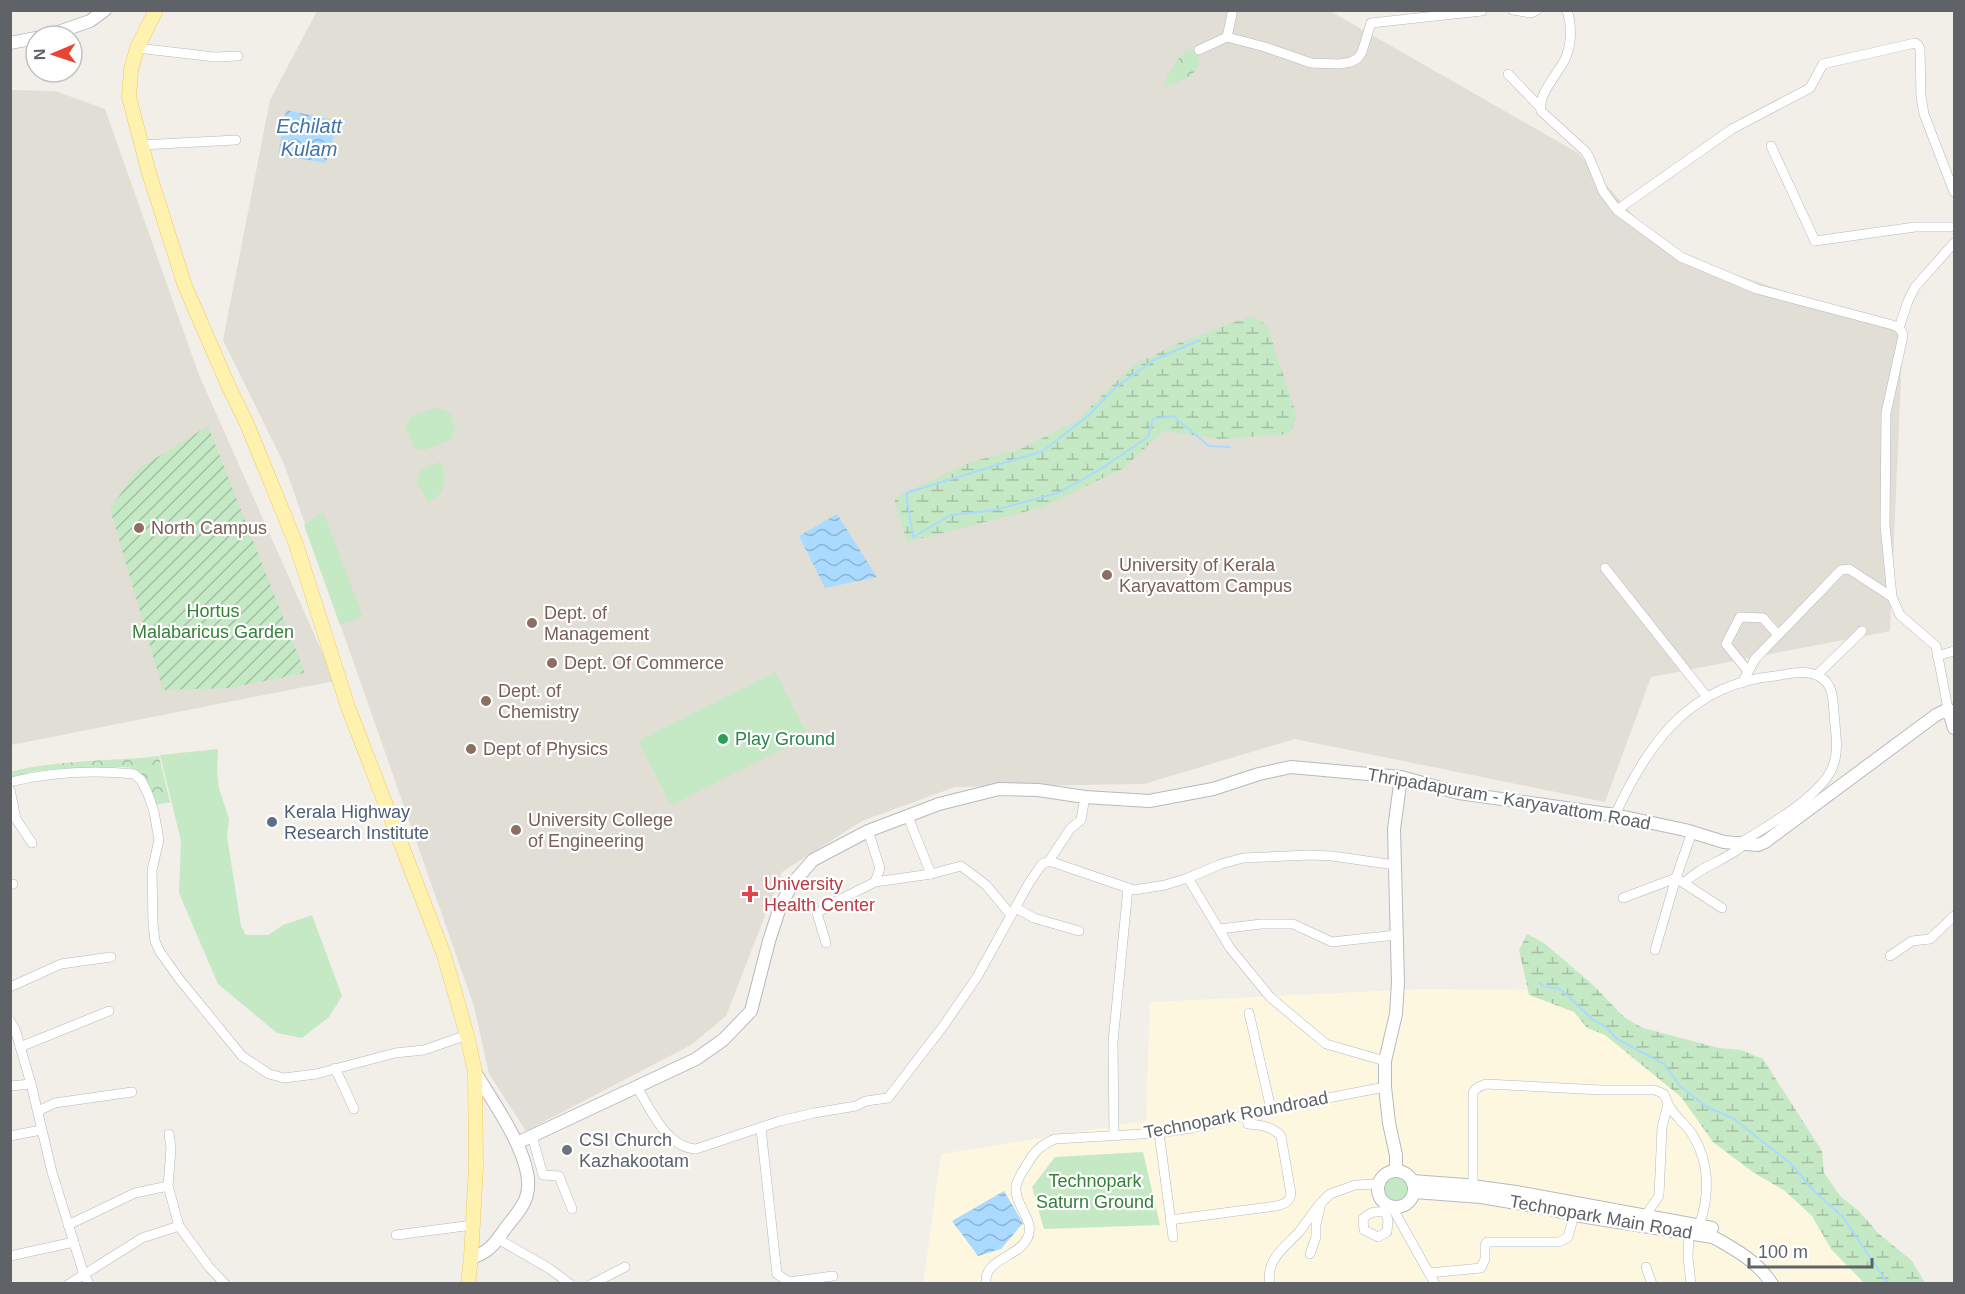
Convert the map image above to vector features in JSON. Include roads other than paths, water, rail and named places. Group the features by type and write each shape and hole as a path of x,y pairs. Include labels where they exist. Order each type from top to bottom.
{"main road":[{"path":"81,24 90,21 105,10"},
{"path":"156,10 137,48 131,70 129,98 141,145 185,286 247,424 296,544 348,707 444,955 467,1035 475,1072 476,1166 468,1284"},
{"path":"1948,709 1954,728"},
{"name":"Thripadapuram - Karyavattom Road","path":"517,1143 696,1059 723,1040 751,1011 780,907 792,884 813,860 868,831 939,804 999,789 1038,790 1085,797 1149,801 1213,789 1259,774 1291,767 1401,777 1459,793 1615,815 1692,832 1724,842 1758,845 1895,744 1948,709"},
{"path":"1396,1170 1396,1155 1389,1123 1385,1087 1385,1061 1396,1014 1398,982 1394,829 1401,777"},
{"path":"471,1258 487,1253 519,1212 527,1194 528,1176 524,1158 517,1143 475,1072"},
{"path":"1396,1170 1404,1173 1413,1187 1408,1202 1402,1206 1388,1208 1379,1196 1378,1184 1383,1176 1396,1170"},
{"name":"Technopark Main Road","path":"1413,1187 1465,1185 1712,1228 1734,1239 1758,1259 1777,1284"},
{"name":"Technopark Main Road","path":"1413,1187 1546,1208 1574,1215 1694,1229 1712,1228"},
{"name":"Technopark Main Road","path":"1613,1210 1694,1229 1713,1237 1754,1263 1772,1284"}],"street":[{"path":"1513,10 1531,12 1537,10"},
{"path":"1539,106 1540,100 1566,58 1571,40 1567,10"},
{"path":"1199,50 1227,38 1265,47 1311,63 1339,64 1358,58 1371,23 1376,21 1482,11"},
{"path":"1227,38 1232,14"},
{"path":"1617,210 1732,129 1810,88 1823,64 1914,43 1920,49 1921,97 1924,114 1954,192"},
{"path":"137,48 215,57 238,56"},
{"path":"1508,74 1539,106 1543,114 1589,157 1603,191 1617,210 1681,257 1757,289 1899,328"},
{"path":"141,145 236,140"},
{"path":"1771,146 1815,241 1915,227 1954,227"},
{"path":"1948,709 1936,646 1900,615 1892,597 1885,525 1886,413 1903,336 1899,328 1908,301 1916,287 1954,243"},
{"path":"1605,568 1707,697"},
{"path":"1742,683 1755,660 1841,570 1849,569 1892,597"},
{"path":"1748,670 1726,644 1740,617 1763,618 1778,635"},
{"path":"1817,675 1862,631"},
{"path":"1937,656 1954,651"},
{"path":"1615,815 1631,779 1657,742 1692,707 1707,697 1767,676 1802,673 1817,675 1830,686 1834,704 1836,751 1829,775 1804,800 1742,844 1735,853 1680,881 1623,898"},
{"path":"10,782 36,776 75,773 134,774 141,780 154,812 159,840 152,870 155,940 167,962 242,1056 269,1074 284,1078 316,1074 395,1053 424,1050 467,1035"},
{"path":"10,790 16,819 32,843"},
{"path":"637,1087 656,1119 671,1138 688,1149 696,1149 780,1121 888,1098 944,1025 977,977 1042,864 1049,861 1065,836 1081,820 1085,797"},
{"path":"908,817 931,874"},
{"path":"868,831 880,868 876,882"},
{"path":"1655,950 1680,881 1692,832"},
{"path":"1049,861 1134,890 1166,885 1243,858 1332,856 1395,865"},
{"path":"826,943 817,914 837,901 876,882 931,874 961,866 986,885 1013,911 1079,931"},
{"path":"1188,878 1230,948 1270,997 1326,1044 1385,1061"},
{"path":"1680,881 1722,908"},
{"path":"1114,1136 1113,1042 1128,888"},
{"path":"1890,956 1912,941 1930,939 1954,916"},
{"path":"1220,929 1261,924 1293,924 1332,942 1396,935"},
{"path":"10,987 61,964 111,957"},
{"path":"20,1047 109,1011"},
{"path":"1249,1013 1271,1108"},
{"path":"10,1021 31,1084 51,1172 87,1279"},
{"path":"335,1068 354,1110"},
{"path":"10,1086 31,1084"},
{"path":"1465,1185 1473,1184 1473,1093 1480,1086 1485,1084 1655,1090 1664,1094 1668,1104 1692,1134 1706,1167 1705,1202 1694,1229 1688,1258 1691,1284"},
{"name":"Technopark Roundroad","path":"986,1284 985,1276 990,1267 1024,1245 1028,1238 1030,1226 1018,1200 1016,1188 1018,1178 1035,1151 1043,1144 1055,1140 1159,1133 1211,1124 1271,1108 1385,1087"},
{"path":"38,1111 55,1103 132,1092"},
{"path":"1645,1216 1659,1196 1662,1127 1668,1104"},
{"path":"1170,1220 1276,1206 1287,1203 1290,1199 1281,1136 1270,1128 1248,1124 1246,1114"},
{"path":"761,1129 777,1274 789,1282 833,1276"},
{"path":"10,1136 41,1130"},
{"path":"1159,1133 1173,1237"},
{"path":"169,1134 171,1148 168,1186 179,1226 209,1267 225,1284"},
{"path":"532,1136 543,1175 559,1176 572,1209"},
{"path":"1270,1284 1269,1277 1274,1256 1299,1232 1330,1194 1355,1185 1378,1184"},
{"path":"68,1225 135,1193 168,1186"},
{"path":"1310,1254 1316,1237 1321,1203"},
{"path":"1388,1208 1435,1284"},
{"path":"1429,1273 1481,1268 1485,1259 1487,1242 1563,1241 1568,1237 1574,1215"},
{"path":"396,1235 473,1225"},
{"path":"69,1284 87,1279 142,1239 179,1226"},
{"path":"498,1239 550,1269 570,1284"},
{"path":"10,1256 74,1242"},
{"path":"592,1284 625,1267"},
{"path":"1646,1267 1652,1284"}],"water":[{"name":"Echilatt Kulam","path":"286,110 338,121 326,163 278,155"},
{"path":"837,514 877,577 825,588 799,536"},
{"path":"1004,1191 1023,1223 1001,1249 978,1256 952,1221"}],"waterway":[{"path":"1200,340 1154,360 1116,387 1088,416 1043,451 906,493 913,537 951,515 995,510 1058,493 1099,470 1148,437 1153,419 1173,416 1209,446 1230,447"},
{"path":"1539,983 1545,987 1558,988 1592,1019 1606,1027 1617,1039 1664,1064 1680,1086 1707,1107 1734,1119 1791,1164 1815,1192 1843,1217 1888,1284"}],"place":[{"name":"North Campus","path":"139,528"},
{"name":"University of Kerala Karyavattom Campus","path":"1107,575"},
{"name":"Dept. of Management","path":"532,623"},
{"name":"Dept. Of Commerce","path":"552,663"},
{"name":"Dept. of Chemistry","path":"486,701"},
{"name":"Play Ground","path":"723,739"},
{"name":"Dept of Physics","path":"471,749"},
{"name":"Kerala Highway Research Institute","path":"272,822"},
{"name":"University College of Engineering","path":"516,830"},
{"name":"University Health Center","path":"750,894"},
{"name":"CSI Church Kazhakootam","path":"567,1150"}],"park label":[{"name":"Hortus Malabaricus Garden","path":"213,621"},
{"name":"Technopark Saturn Ground","path":"1095,1191"}]}
